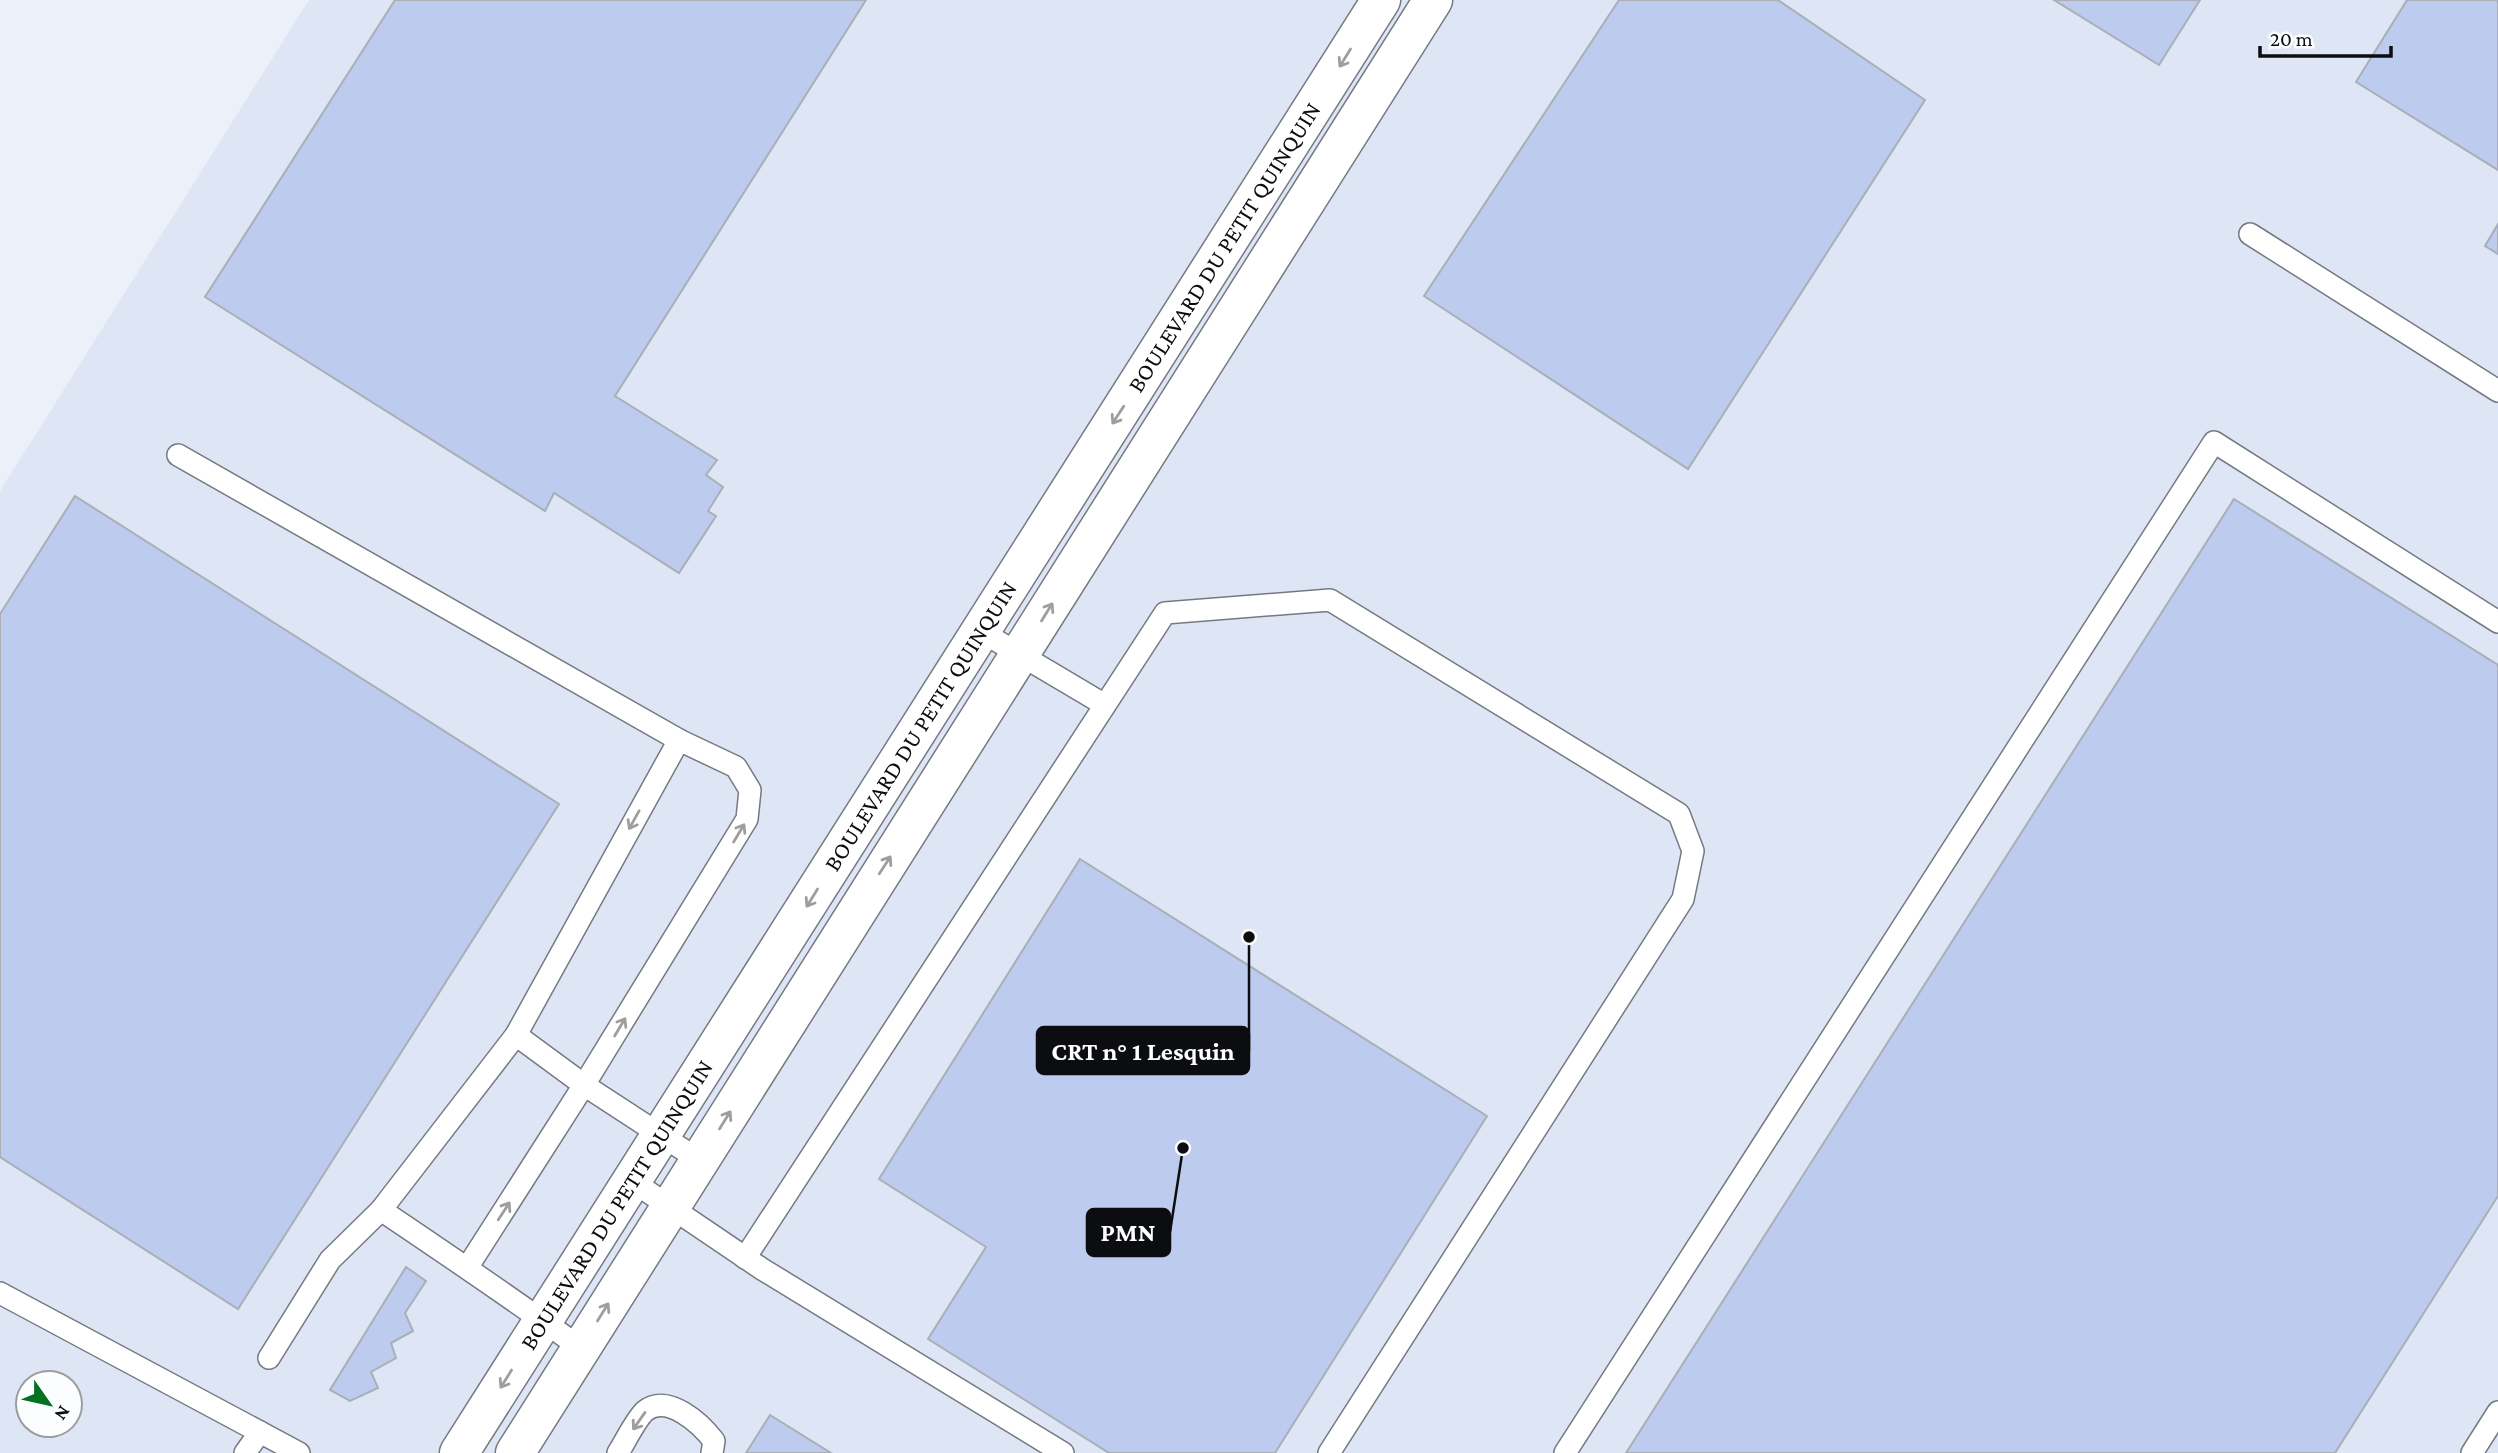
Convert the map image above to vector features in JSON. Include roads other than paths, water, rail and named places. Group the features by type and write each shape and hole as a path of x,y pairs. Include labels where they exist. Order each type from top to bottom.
{"main road":[{"name":"BOULEVARD DU PETIT QUINQUIN","path":"459,1453 1381,0"},
{"name":"BOULEVARD DU PETIT QUINQUIN","path":"514,1453 1433,0"}],"lane":[{"path":"2250,234 2498,391"},
{"path":"1565,1453 2214,442 2498,622"},
{"path":"178,455 678,740 736,767 750,790 747,819 584,1085 467,1268"},
{"path":"745,1258 1165,613 1330,600 1679,814 1693,851 1683,899 1329,1453"},
{"path":"982,632 1105,705"},
{"path":"269,1358 330,1260 381,1210 516,1035 678,740"},
{"path":"516,1035 584,1085 699,1160"},
{"path":"632,1181 745,1258 1063,1453"},
{"path":"381,1210 580,1348"},
{"path":"0,1293 299,1453"},
{"path":"618,1453 644,1412 657,1405 671,1407 703,1427 715,1441 712,1453"},
{"path":"2472,1453 2498,1412"},
{"path":"245,1453 260,1432"}],"place":[{"name":"CRT n° 1 Lesquin","path":"1249,937"},
{"name":"PMN","path":"1183,1148"}]}
